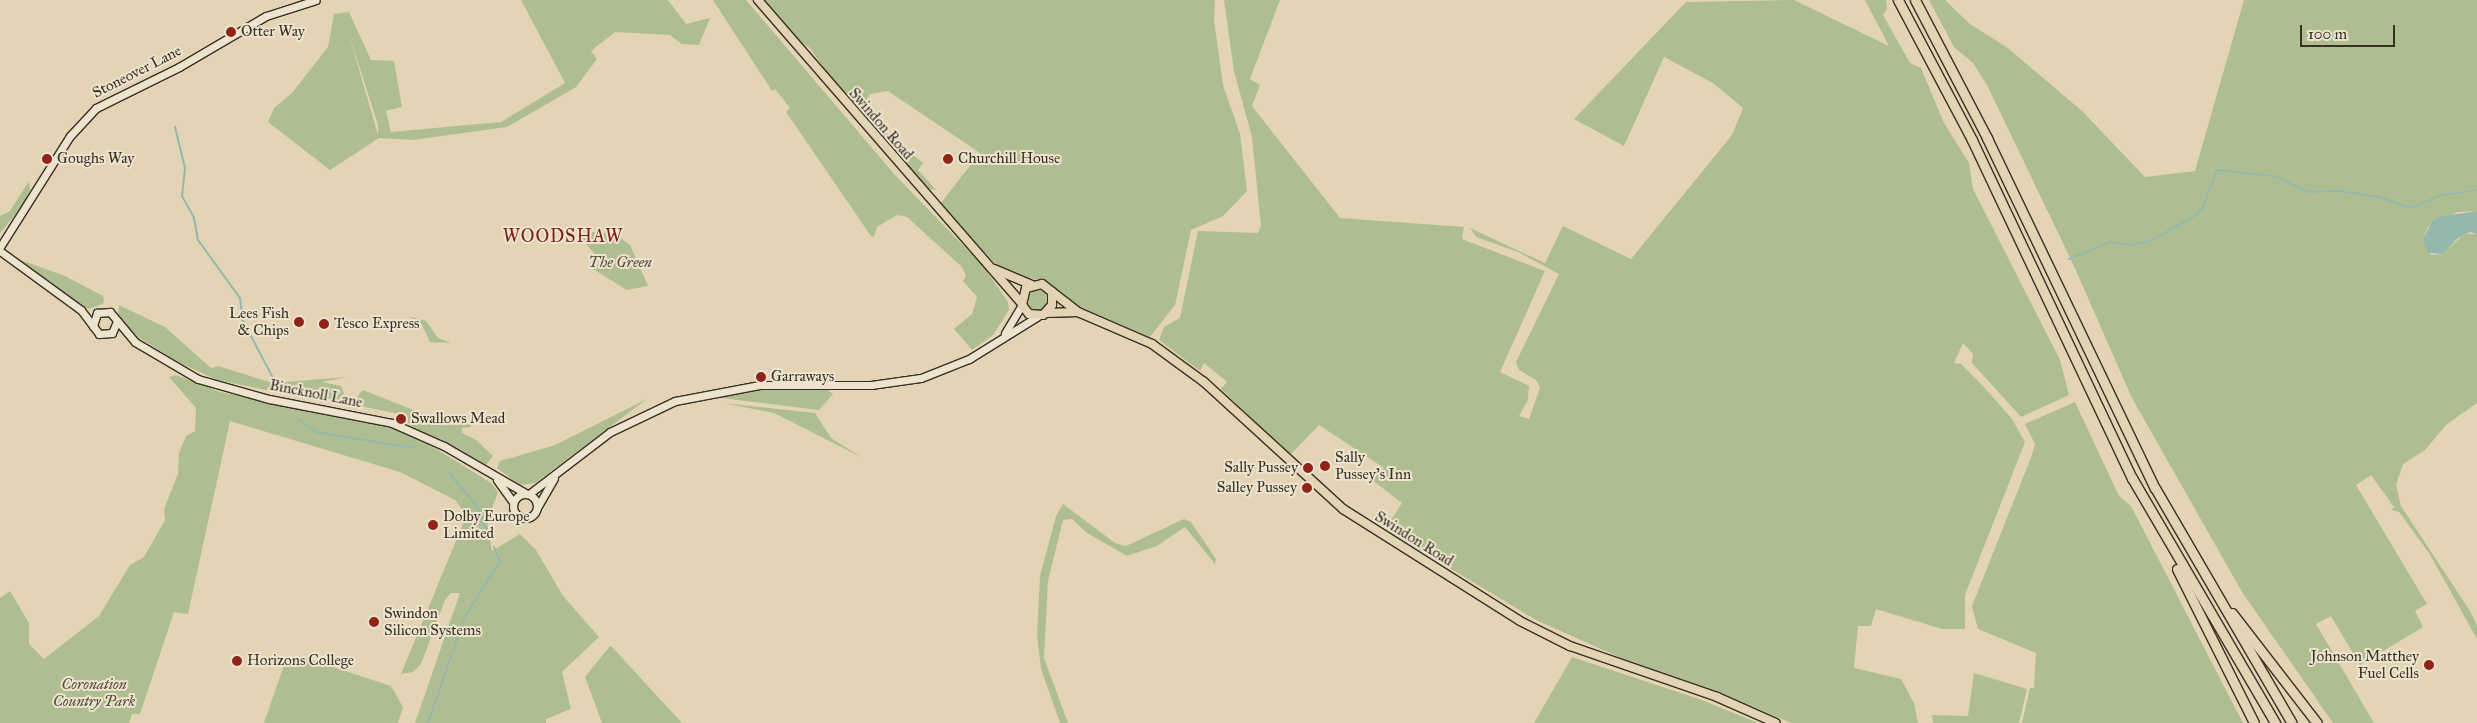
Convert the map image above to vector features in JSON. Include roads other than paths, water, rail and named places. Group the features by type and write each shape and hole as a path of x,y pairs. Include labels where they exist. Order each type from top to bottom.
{"highway":[{"path":"1898,0 1972,140 2112,437 2165,539 2275,723"},
{"path":"1915,0 1988,138 2127,435 2208,581 2292,723"},
{"path":"2165,539 2189,598 2254,723"},
{"path":"2208,581 2317,723"}],"main road":[{"name":"Swindon Road","path":"758,0 1022,304"},
{"name":"Swindon Road","path":"986,263 1006,277 1032,285"},
{"path":"1042,284 1052,292 1052,305 1048,313 1038,316 1022,304 1022,294 1032,285 1042,284"},
{"name":"Swindon Road","path":"1052,292 1078,312 1132,333 1170,356 1213,390 1343,509 1520,620 1576,648 1717,697 1776,723"},
{"name":"Swindon Road","path":"1048,313 1078,312"}],"street":[{"name":"Stoneover Lane","path":"0,249 70,136 96,108 179,67 266,16 316,0"},
{"path":"0,249 81,310 101,335 112,333 117,321 110,312 81,310"},
{"path":"1006,333 1022,304"},
{"path":"93,326 98,312"},
{"path":"554,478 532,516 524,518 514,512 513,502 554,478 610,432 676,401 756,385 871,384 921,378 969,359 1006,333 1038,316"},
{"name":"Bincknoll Lane","path":"117,321 129,337 160,359 213,385 403,427 455,452 497,480 527,494"},
{"name":"Bincknoll Lane","path":"112,333 129,337"},
{"name":"Bincknoll Lane","path":"497,480 513,502"},
{"path":"527,494 538,506"}],"water":[{"path":"2477,211 2477,234 2470,232 2458,238 2443,254 2428,253 2423,239 2432,222 2438,217"}],"waterway":[{"path":"175,127 185,168 182,196 194,218 198,240 240,298 243,321 273,378"},
{"path":"2069,259 2110,242 2130,245 2150,241 2194,216 2202,209 2217,170 2275,176 2308,192 2339,191 2380,197 2411,208 2442,195 2477,190"},
{"path":"298,419 316,432 414,448"},
{"path":"448,472 476,505 489,535"},
{"path":"428,723 465,616 500,562 494,547"}],"place":[{"name":"Otter Way","path":"231,32"},
{"name":"Goughs Way","path":"47,159"},
{"name":"Churchill House","path":"948,159"},
{"name":"Lees Fish & Chips","path":"299,322"},
{"name":"Tesco Express","path":"324,324"},
{"name":"Garraways","path":"761,377"},
{"name":"Swallows Mead","path":"401,419"},
{"name":"Sally Pussey's Inn","path":"1325,466"},
{"name":"Sally Pussey","path":"1308,468"},
{"name":"Salley Pussey","path":"1307,488"},
{"name":"Dolby Europe Limited","path":"433,525"},
{"name":"Swindon Silicon Systems","path":"374,622"},
{"name":"Horizons College","path":"237,661"},
{"name":"Johnson Matthey Fuel Cells","path":"2429,665"}],"district":[{"name":"WOODSHAW","path":"563,236"}],"park label":[{"name":"The Green","path":"620,263"},
{"name":"Coronation Country Park","path":"94,692"}]}
